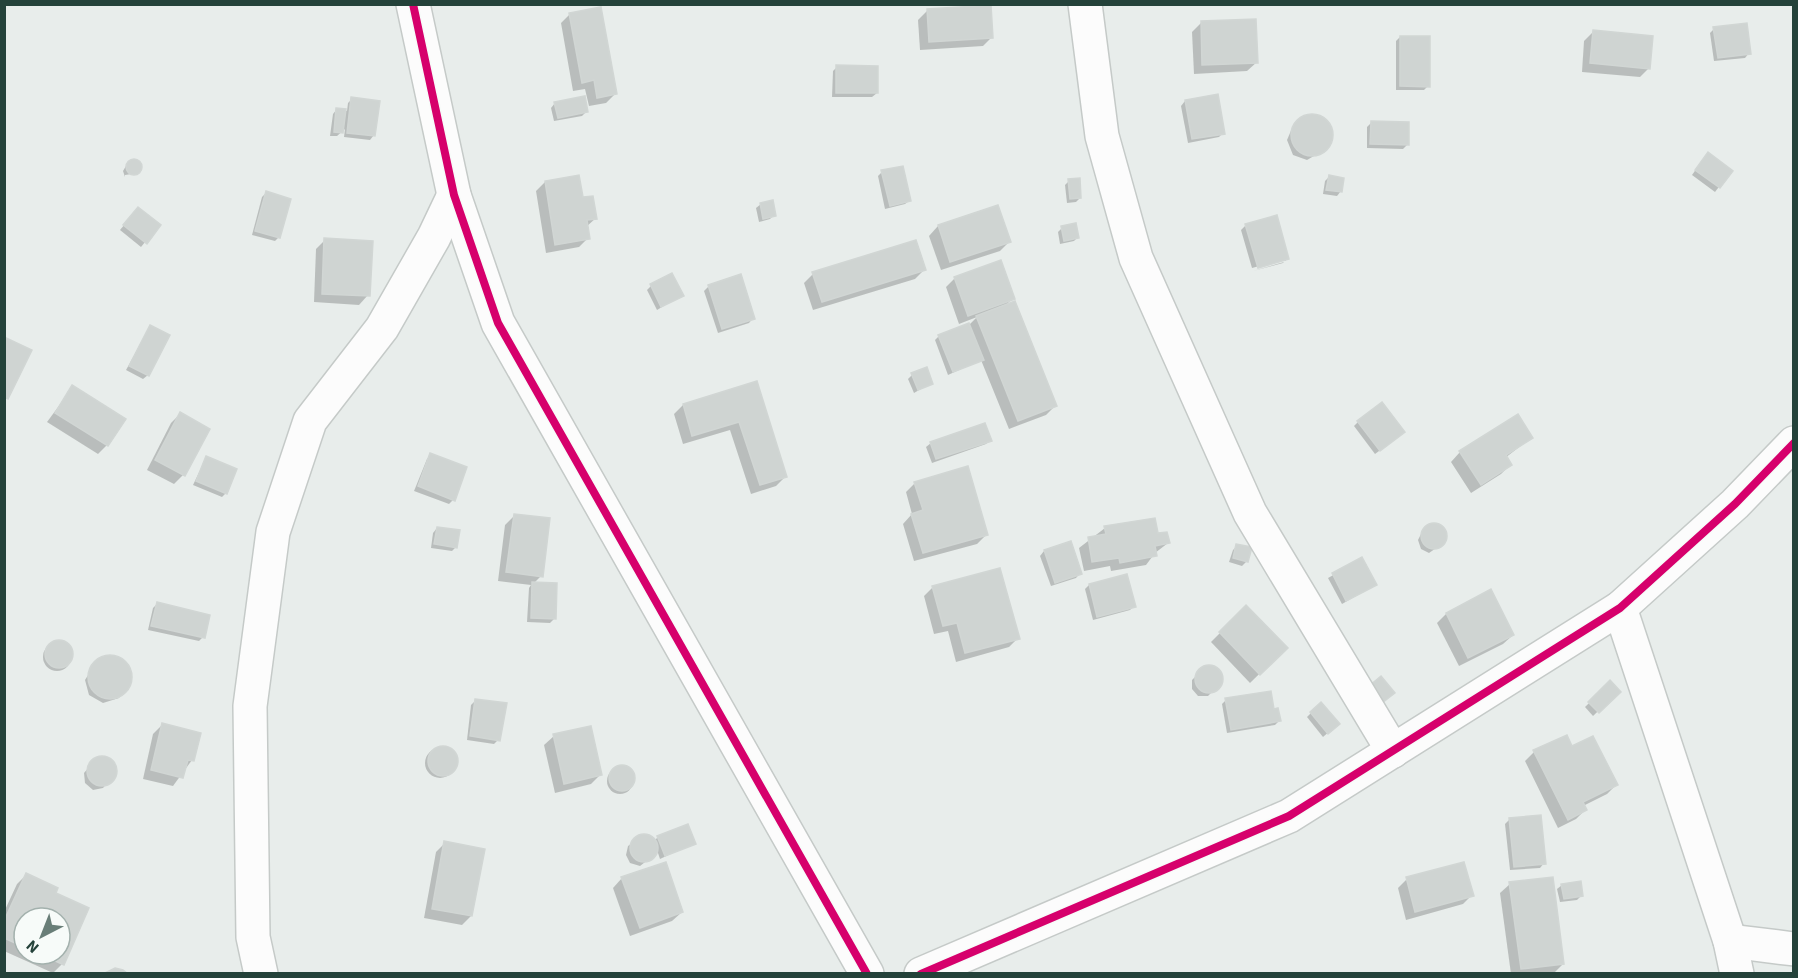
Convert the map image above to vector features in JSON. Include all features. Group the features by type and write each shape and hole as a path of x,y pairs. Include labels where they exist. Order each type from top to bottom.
{"street":[{"path":"413,4 454,195 498,323 867,974"},
{"path":"1085,4 1102,136 1136,258 1250,513 1393,751"},
{"path":"261,974 253,938 250,706 273,532 310,421 382,328 434,237 454,195"},
{"path":"921,974 1289,816 1620,608 1735,504 1794,443"},
{"path":"1620,608 1730,941 1737,974"},
{"path":"1730,941 1794,949"}],"building":[{"path":"991,5 993,38 929,42 927,9"},
{"path":"601,7 617,94 597,98 594,80 582,83 569,13"},
{"path":"1256,19 1258,63 1202,65 1201,21"},
{"path":"1747,23 1751,54 1718,58 1713,27"},
{"path":"1593,30 1653,36 1650,69 1590,63"},
{"path":"1400,36 1430,36 1430,87 1400,86"},
{"path":"836,65 878,66 878,93 836,93"},
{"path":"1218,94 1225,134 1192,139 1185,100"},
{"path":"585,96 588,112 558,118 554,102"},
{"path":"351,97 380,101 375,136 347,133"},
{"path":"336,108 346,109 343,133 334,132"},
{"path":"1312,114 1320,115 1327,120 1332,127 1332,143 1327,150 1320,155 1312,156 1304,155 1297,150 1292,143 1291,135 1292,127 1297,120 1304,115"},
{"path":"1371,121 1409,122 1409,145 1370,144"},
{"path":"1708,152 1733,171 1720,188 1695,170"},
{"path":"131,159 137,159 142,167 140,173 131,175 126,170 126,164"},
{"path":"903,166 911,201 890,206 881,170"},
{"path":"579,175 583,197 593,196 597,219 587,220 590,239 555,245 545,181"},
{"path":"1329,175 1344,178 1342,192 1326,190"},
{"path":"1080,178 1081,198 1070,199 1068,179"},
{"path":"266,191 291,199 280,238 255,231"},
{"path":"773,200 776,216 763,219 760,203"},
{"path":"998,205 1011,242 950,262 938,225"},
{"path":"138,207 161,225 147,244 123,225"},
{"path":"1277,215 1289,259 1258,268 1245,224"},
{"path":"1076,223 1079,238 1064,241 1061,226"},
{"path":"324,238 373,241 370,296 322,294"},
{"path":"916,240 926,270 822,302 812,272"},
{"path":"1001,260 1015,299 968,316 954,277"},
{"path":"672,273 684,296 661,307 650,284"},
{"path":"741,274 755,319 722,329 708,285"},
{"path":"1015,301 1057,406 1018,421 976,316"},
{"path":"969,323 984,360 953,372 938,335"},
{"path":"150,325 170,335 149,376 129,366"},
{"path":"4,337 32,350 8,399 4,397"},
{"path":"927,367 933,384 918,390 911,373"},
{"path":"757,381 787,477 760,485 739,422 692,436 683,404"},
{"path":"72,385 126,419 108,446 55,413"},
{"path":"1382,402 1405,432 1380,451 1357,421"},
{"path":"180,412 210,429 185,476 155,460"},
{"path":"1518,414 1533,438 1506,455 1512,465 1481,485 1459,451"},
{"path":"985,423 992,441 936,459 930,442"},
{"path":"430,453 467,467 455,501 418,486"},
{"path":"206,456 237,469 227,494 196,481"},
{"path":"968,466 988,535 923,553 911,514 923,510 914,482"},
{"path":"514,514 550,518 543,577 506,572"},
{"path":"1155,518 1158,533 1167,532 1170,543 1155,546 1157,556 1120,563 1119,558 1092,562 1088,537 1106,534 1104,526"},
{"path":"1434,523 1443,527 1447,536 1443,545 1434,549 1425,545 1421,536 1425,527"},
{"path":"437,527 460,530 457,548 434,544"},
{"path":"1071,541 1082,574 1055,583 1044,550"},
{"path":"1236,544 1252,547 1248,562 1233,558"},
{"path":"1362,557 1377,585 1346,601 1332,573"},
{"path":"1000,568 1020,639 965,653 957,623 943,626 932,586"},
{"path":"1127,574 1136,607 1097,617 1089,584"},
{"path":"532,582 557,583 556,619 531,618"},
{"path":"1491,589 1514,635 1468,658 1446,613"},
{"path":"157,602 210,615 205,638 151,626"},
{"path":"1246,605 1288,648 1260,675 1219,632"},
{"path":"59,640 69,644 73,654 69,664 59,668 49,664 45,654 49,644"},
{"path":"110,655 126,661 132,677 126,693 110,699 94,693 88,677 94,661"},
{"path":"1209,665 1219,669 1223,679 1219,689 1209,693 1199,689 1195,679 1199,669"},
{"path":"1381,676 1395,693 1382,703 1369,686"},
{"path":"1610,680 1621,692 1599,713 1588,702"},
{"path":"1271,691 1274,709 1278,708 1281,721 1231,730 1225,698"},
{"path":"475,699 507,703 500,741 470,736"},
{"path":"1321,702 1340,724 1328,734 1310,712"},
{"path":"162,723 201,733 194,761 188,760 183,778 151,770"},
{"path":"591,726 602,775 564,784 553,734"},
{"path":"1567,735 1572,746 1593,736 1618,785 1583,802 1587,810 1568,820 1533,750"},
{"path":"443,746 454,750 458,761 454,772 443,776 432,772 428,761 432,750"},
{"path":"102,756 112,761 117,771 112,781 102,786 92,781 87,771 92,761"},
{"path":"622,765 631,769 635,778 631,787 622,791 613,787 609,778 613,769"},
{"path":"1541,815 1546,864 1514,867 1509,818"},
{"path":"688,824 696,844 665,856 657,836"},
{"path":"644,834 654,838 658,848 654,858 644,862 634,858 630,848 634,838"},
{"path":"444,841 485,849 472,916 432,909"},
{"path":"666,862 683,912 640,928 621,877"},
{"path":"1464,862 1474,896 1415,912 1406,877"},
{"path":"26,873 58,888 56,893 89,908 72,947 72,906 12,906 12,942 4,938 4,921"},
{"path":"1553,877 1564,964 1521,969 1509,882"},
{"path":"1581,881 1583,896 1564,899 1561,884"},
{"path":"115,968 123,970 128,974 103,974"}],"cycle path":[{"path":"413,4 454,195 498,323 867,974"},
{"path":"921,974 1289,816 1620,608 1735,504 1794,443"}]}
